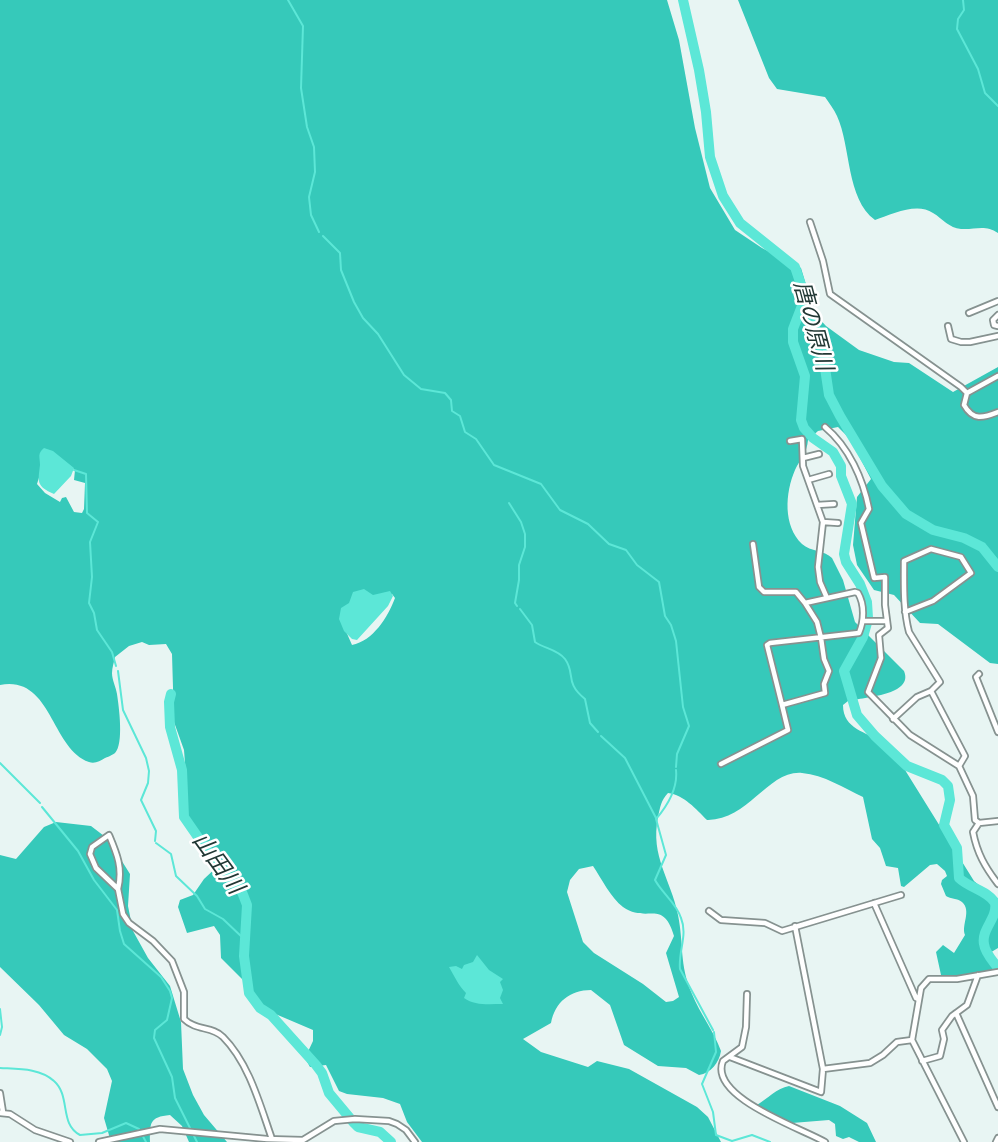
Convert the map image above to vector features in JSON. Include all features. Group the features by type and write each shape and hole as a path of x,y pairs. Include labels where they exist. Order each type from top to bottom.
{"street":[{"path":"810,222 830,294 967,393"},
{"path":"969,313 998,301"},
{"path":"998,315 992,320 994,325 998,326"},
{"path":"948,326 951,339 961,342 998,336"},
{"path":"998,376 967,393 964,405 974,417 982,419 998,412"},
{"path":"825,427 837,437 846,451 866,495 869,509 861,523 872,575 874,578 885,577 888,628 879,635 880,665 868,692 910,735 958,766 973,796 975,820 979,823"},
{"path":"790,441 802,439 808,480 823,522 818,567 820,582 827,598"},
{"path":"803,458 818,454"},
{"path":"808,480 829,474"},
{"path":"817,505 834,503"},
{"path":"823,522 838,523"},
{"path":"753,544 759,587 764,592 796,592 817,622 829,671 824,684 825,693 782,705"},
{"path":"893,719 940,682 909,632 905,612 904,561 931,549 961,557 971,573 933,601 905,612"},
{"path":"721,764 788,730 767,645 855,635 861,631 863,601 858,593 805,603"},
{"path":"863,621 887,621"},
{"path":"979,674 976,677 998,732"},
{"path":"931,691 965,756 958,766"},
{"path":"979,823 998,821"},
{"path":"979,823 973,832 975,842 981,859 998,884"},
{"path":"118,889 96,868 90,854 92,847 109,835 121,867 118,889 123,914 129,923 153,941 172,961 184,992 184,1019 194,1027 222,1035 241,1061 272,1139"},
{"path":"709,911 722,920 765,923 782,931 901,895"},
{"path":"874,903 918,999"},
{"path":"730,1057 821,1092 823,1069 796,926"},
{"path":"964,1142 912,1041 918,999 921,988 929,979 957,979 998,972"},
{"path":"922,1061 940,1056 944,1039 941,1032 970,1000 978,975"},
{"path":"747,994 746,1027 741,1047 723,1061 720,1072 738,1097 825,1142"},
{"path":"956,1013 997,1104"},
{"path":"823,1069 870,1063 897,1042 912,1041"},
{"path":"0,1093 1,1112 35,1130 70,1142"},
{"path":"99,1142 160,1129 303,1140 334,1121 355,1119 397,1124 415,1142"}],"shaded area":[{"path":"0,0 667,0 679,40 695,128 710,188 735,230 762,248 801,268 815,314 826,326 859,350 894,362 909,363 953,392 998,367 998,664 990,663 938,624 920,623 894,595 874,590 857,565 853,545 857,497 871,479 850,439 838,427 818,431 808,440 795,470 788,499 789,519 796,537 802,544 832,558 843,580 855,622 904,671 905,679 895,690 848,701 843,705 844,713 851,725 882,743 894,755 974,881 998,904 998,948 988,954 995,971 958,977 941,975 936,952 943,945 954,953 965,935 966,914 962,902 946,896 941,884 947,876 945,871 937,864 930,865 904,887 901,886 898,868 886,866 880,848 872,839 863,797 818,776 790,774 779,779 734,813 721,818 707,820 694,807 674,794 668,793 660,807 656,831 659,856 678,915 683,964 688,983 721,1051 714,1067 699,1075 686,1068 658,1066 624,1045 610,1005 591,990 570,995 560,1003 551,1023 523,1039 541,1052 588,1067 597,1061 629,1069 697,1107 708,1117 721,1142 422,1142 407,1122 400,1104 383,1098 339,1091 326,1065 310,1067 305,1058 313,1041 313,1030 259,1007 253,1001 250,987 221,958 220,935 214,926 187,933 178,907 180,900 193,895 204,879 220,864 181,810 187,789 184,750 174,722 172,654 166,644 149,645 142,642 129,646 115,657 112,673 119,707 118,748 115,753 95,762 76,755 31,691 17,685 0,685","holes":["42,468 75,470 74,480 85,483 82,513 74,512 66,497 60,502 45,493 37,484","392,594 395,598 379,627 367,639 352,645 345,629 352,602","593,866 610,893 623,907 632,912 665,918 674,936 666,953 679,997 666,1002 594,953 583,942 567,892 570,880 579,869"]},
{"path":"738,0 998,0 998,233 984,228 957,228 933,213 920,209 904,210 875,220 866,211 854,186 841,128 833,108 825,97 777,89 769,78"},
{"path":"44,448 53,451 74,468 71,476 54,494 41,486 39,480 39,455"},
{"path":"364,589 373,595 390,591 393,596 388,606 357,640 344,631 339,619 341,608 349,603 353,592"},
{"path":"56,822 91,826 108,839 130,874 128,906 133,931 148,958 170,986 181,1022 183,1069 193,1095 204,1115 227,1142 189,1142 182,1126 170,1115 154,1119 150,1142 111,1142 104,1118 112,1081 107,1069 87,1049 64,1035 39,1005 0,967 0,855 16,859 44,827"},
{"path":"477,955 489,970 503,979 500,982 503,990 500,998 503,1004 477,1003 464,998 466,993 449,967 462,969 464,965 473,962"},
{"path":"789,1086 840,1106 867,1123 876,1142 859,1142 849,1137 843,1139 836,1136 835,1124 829,1120 792,1123 757,1105 776,1091"}],"waterway":[{"path":"288,0 303,26 301,88 307,127 314,147 315,172 309,197 311,215 319,232"},
{"name":"唐の原川","path":"683,0 699,70 710,157 723,196 740,223 795,267 822,348 829,395 840,416 882,486 906,514 933,530 964,538 982,547 998,567"},
{"path":"963,0 964,10 958,19 957,29 978,69 985,93 998,106"},
{"path":"323,236 340,253 341,270 363,318 378,334 404,375 421,389 445,393 451,400 452,411 460,416 465,432 476,439 494,465 541,484 560,510 588,524 609,544 626,550 637,565 659,582 665,616 676,641 683,707 689,726 677,754 676,767"},
{"path":"805,298 793,329 793,342 805,376 801,420 813,438 833,452 841,466 841,476 852,504 844,554 867,602 868,618"},
{"path":"74,470 86,474 87,513 98,522 90,542 92,577 89,603 97,630 112,652 116,666"},
{"path":"509,503 525,534 525,547 519,565 515,603 517,606"},
{"path":"520,609 532,625 535,642 565,659 572,683 585,699 590,723 598,732"},
{"path":"867,623 863,637 844,671 857,715 907,766 942,780 948,786 950,800 944,825 957,848 959,878 988,895 995,903 984,944 998,968"},
{"path":"118,671 123,710 146,758 149,771 148,783 141,800 156,831 155,841"},
{"name":"山田川","path":"171,694 170,727 182,770 184,817 220,869 242,892 247,905 244,956 249,993 260,1008 271,1015 316,1065 329,1093 354,1123 358,1127 380,1132 391,1142"},
{"path":"601,736 625,758 656,818"},
{"path":"0,763 40,803"},
{"path":"676,770 671,796 656,819 666,855 655,880 679,913 684,931 680,969 713,1030"},
{"path":"42,807 78,851 94,880 117,910 124,944 161,977 170,991 172,998 167,1020 155,1030 154,1038 172,1077 175,1098 197,1142"},
{"path":"156,843 171,854 176,876 197,896 205,909 223,919 243,938"},
{"path":"0,1009 0,1035"},
{"path":"714,1032 716,1052 702,1084 713,1112 716,1135 732,1141 752,1135 770,1142"},
{"path":"0,1068 36,1071 54,1081 62,1094 69,1124 80,1135 102,1133 126,1123 139,1129 146,1142"}]}
